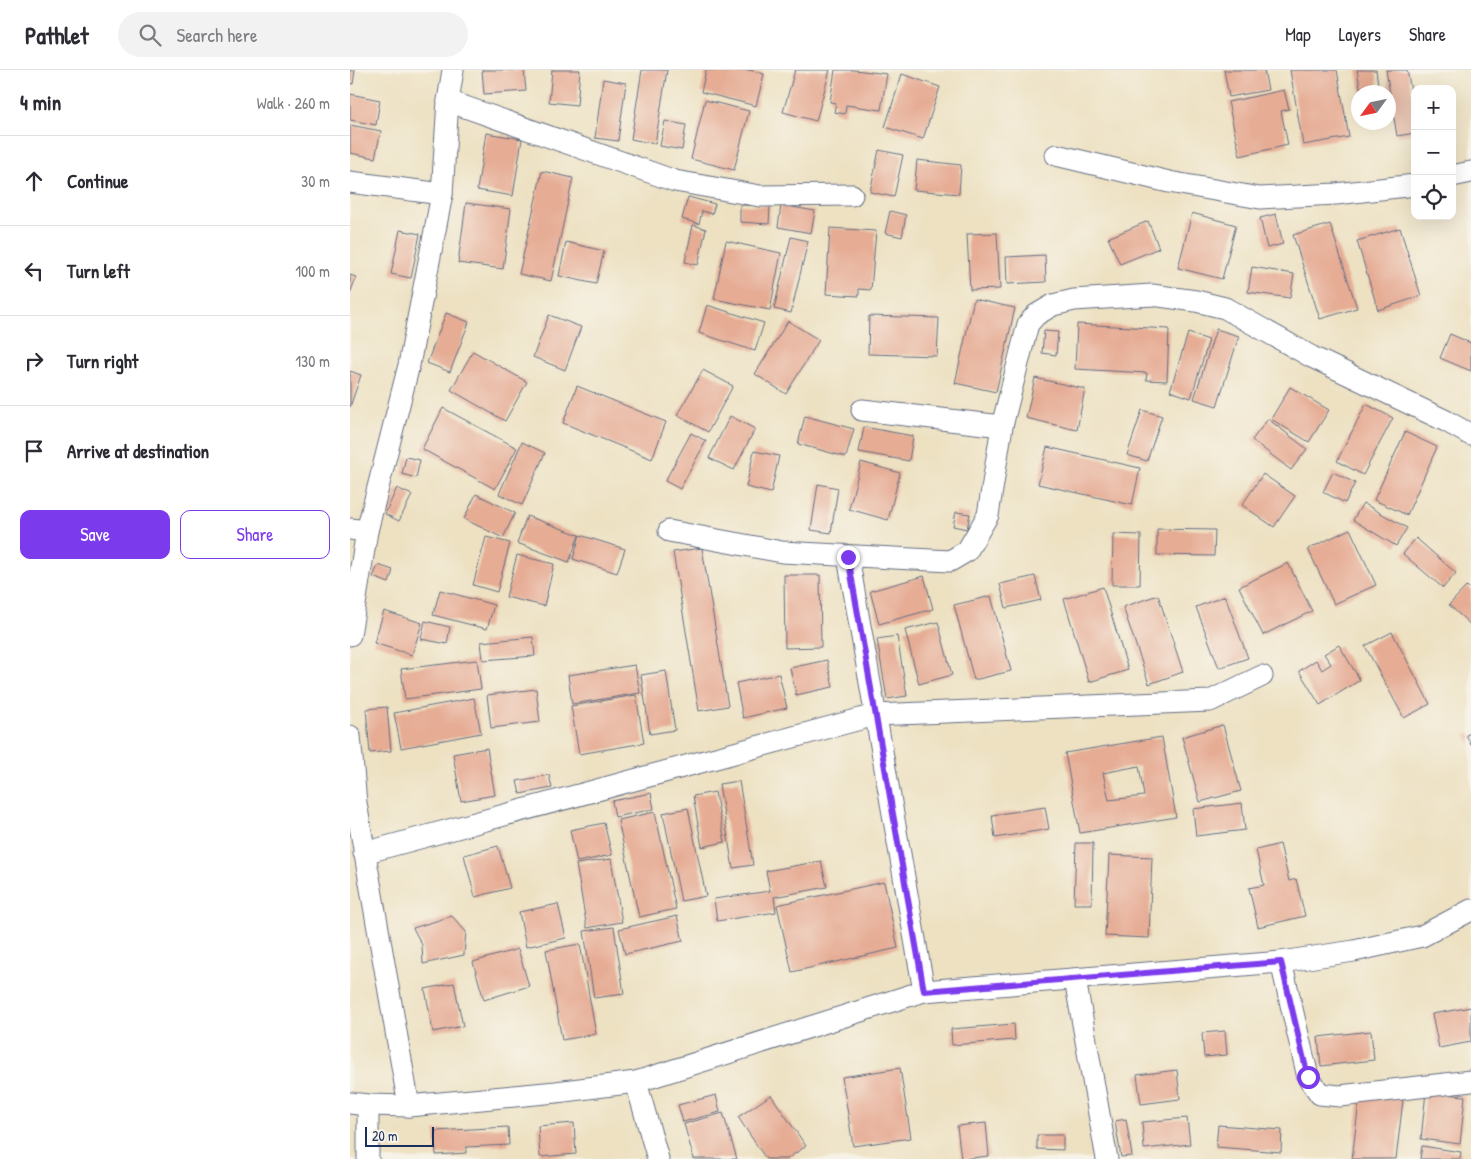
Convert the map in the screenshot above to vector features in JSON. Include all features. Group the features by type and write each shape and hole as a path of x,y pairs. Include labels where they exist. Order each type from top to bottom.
{"street":[{"path":"350,635 359,530 409,365 442,194 448,101 453,70"},
{"path":"448,101 675,181 760,196 852,195"},
{"path":"1056,155 1169,182 1260,198 1336,194 1411,185"},
{"path":"1456,175 1471,172"},
{"path":"350,182 442,194"},
{"path":"669,531 782,552 950,561 967,551 988,515 1002,426 1028,324 1036,315 1053,305 1074,300 1152,295 1196,301 1225,308 1312,357 1446,421 1471,435"},
{"path":"862,410 1002,426"},
{"path":"848,557 924,991"},
{"path":"364,853 875,715 1210,700 1262,676"},
{"path":"350,736 353,803 364,853 409,1106"},
{"path":"368,1159 359,1104 409,1106 556,1092 636,1082 924,991 1281,962 1354,951 1422,936 1471,910"},
{"path":"1281,962 1308,1077 1320,1094 1340,1096 1471,1081"},
{"path":"1075,979 1106,1159"},
{"path":"636,1082 658,1159"}],"building":[{"path":"350,70 355,70 353,84 350,83"},
{"path":"482,70 524,70 526,91 484,94"},
{"path":"552,70 580,70 577,105 549,102"},
{"path":"642,70 667,70 655,144 631,139"},
{"path":"706,70 749,70 764,74 756,106 701,92"},
{"path":"795,70 830,70 816,121 783,112"},
{"path":"835,70 855,70 887,74 881,110 846,105 845,114 834,112 836,103 830,102"},
{"path":"1224,70 1264,70 1268,90 1229,97"},
{"path":"1290,70 1337,70 1349,137 1303,145"},
{"path":"1357,70 1376,70 1378,85 1360,85"},
{"path":"1386,70 1407,70 1411,90 1411,134 1397,136 1396,85 1388,85"},
{"path":"902,74 940,87 923,139 885,127"},
{"path":"603,79 626,83 618,141 595,138"},
{"path":"1284,90 1289,109 1281,111 1288,145 1240,156 1228,102"},
{"path":"350,94 380,100 376,125 350,120"},
{"path":"705,100 749,111 734,170 691,159"},
{"path":"665,121 686,125 682,150 660,146"},
{"path":"350,125 381,131 375,158 350,153"},
{"path":"486,133 522,139 513,196 477,190"},
{"path":"879,150 903,155 894,197 870,192"},
{"path":"917,160 961,165 959,194 914,190"},
{"path":"542,171 573,178 551,281 519,274"},
{"path":"688,197 715,204 712,214 702,211 699,224 682,219"},
{"path":"466,203 511,209 503,269 458,263"},
{"path":"740,205 770,206 769,224 740,222"},
{"path":"781,205 815,211 811,233 778,227"},
{"path":"890,211 906,215 902,237 885,233"},
{"path":"1192,213 1236,225 1222,279 1178,268"},
{"path":"1276,214 1283,244 1267,248 1260,218"},
{"path":"1148,221 1159,248 1120,264 1108,238"},
{"path":"1330,224 1357,308 1320,319 1293,235"},
{"path":"693,225 706,229 698,265 685,262"},
{"path":"830,228 876,231 871,290 859,289 859,296 826,294"},
{"path":"1400,228 1421,296 1378,310 1357,241"},
{"path":"400,230 420,234 411,278 391,274"},
{"path":"997,233 1000,289 970,290 967,234"},
{"path":"791,237 808,241 791,313 774,309"},
{"path":"726,241 781,253 770,310 714,299"},
{"path":"566,242 604,251 596,284 559,276"},
{"path":"1045,255 1046,282 1007,284 1006,257"},
{"path":"1252,267 1294,274 1290,298 1248,292"},
{"path":"350,275 356,277 350,294"},
{"path":"974,299 1015,308 996,392 955,383"},
{"path":"707,305 764,323 755,351 699,333"},
{"path":"446,313 469,322 450,372 427,363"},
{"path":"549,315 581,327 565,370 533,357"},
{"path":"869,316 939,318 937,356 868,354"},
{"path":"788,321 819,340 786,394 755,374"},
{"path":"1077,324 1169,329 1167,381 1146,380 1147,373 1075,369"},
{"path":"1216,329 1239,336 1217,406 1194,399"},
{"path":"1044,331 1058,332 1056,355 1042,353"},
{"path":"1188,333 1209,340 1191,398 1170,391"},
{"path":"1450,334 1471,343 1471,371 1440,358"},
{"path":"473,351 527,382 505,421 451,390"},
{"path":"703,370 733,386 708,432 677,415"},
{"path":"350,371 361,375 350,407"},
{"path":"1035,378 1085,389 1077,430 1026,418"},
{"path":"577,386 666,422 652,459 563,423"},
{"path":"1290,387 1329,410 1309,442 1271,419"},
{"path":"1366,404 1393,418 1363,475 1337,461"},
{"path":"443,408 517,448 495,489 422,449"},
{"path":"1142,410 1162,416 1147,461 1127,455"},
{"path":"730,416 755,429 734,470 709,458"},
{"path":"805,416 854,429 846,457 798,444"},
{"path":"1268,419 1307,449 1291,470 1252,440"},
{"path":"864,427 913,436 909,461 859,452"},
{"path":"1405,432 1437,447 1407,515 1374,500"},
{"path":"691,433 706,441 680,489 665,481"},
{"path":"522,442 545,453 522,505 499,494"},
{"path":"1047,447 1140,468 1132,505 1038,484"},
{"path":"754,451 779,456 771,493 746,487"},
{"path":"406,457 420,460 416,478 402,474"},
{"path":"861,462 900,473 888,520 849,509"},
{"path":"1333,472 1355,483 1345,503 1323,492"},
{"path":"1263,474 1295,496 1274,527 1242,505"},
{"path":"818,484 838,488 831,533 811,530"},
{"path":"397,488 412,495 399,521 385,514"},
{"path":"476,494 515,513 503,538 464,519"},
{"path":"1363,503 1407,528 1396,546 1353,520"},
{"path":"956,512 970,514 967,529 953,526"},
{"path":"527,516 579,535 569,562 517,543"},
{"path":"1157,529 1215,530 1214,556 1157,555"},
{"path":"1350,529 1376,585 1334,604 1308,549"},
{"path":"1113,534 1141,535 1140,585 1112,585"},
{"path":"580,535 625,549 617,573 573,559"},
{"path":"486,537 510,543 497,592 473,585"},
{"path":"1416,538 1456,573 1443,588 1403,554"},
{"path":"702,548 728,706 699,711 673,552"},
{"path":"517,555 554,564 544,606 506,597"},
{"path":"1288,563 1312,611 1263,635 1239,587"},
{"path":"378,565 393,570 389,583 373,577"},
{"path":"784,575 820,575 821,647 785,648"},
{"path":"924,576 933,609 879,624 870,591"},
{"path":"1035,576 1041,600 1006,608 1000,584"},
{"path":"1467,586 1471,590 1471,625 1449,605"},
{"path":"1103,587 1128,670 1089,682 1064,599"},
{"path":"440,590 494,605 487,629 433,615"},
{"path":"1158,595 1183,672 1149,684 1123,607"},
{"path":"991,596 1011,671 974,680 954,605"},
{"path":"1225,596 1248,658 1219,668 1196,607"},
{"path":"384,611 422,623 412,655 374,643"},
{"path":"425,621 450,627 447,644 421,639"},
{"path":"938,622 952,675 919,684 905,630"},
{"path":"1392,632 1430,704 1404,718 1365,646"},
{"path":"897,636 907,696 887,699 877,639"},
{"path":"533,637 535,656 483,660 481,642"},
{"path":"1339,645 1360,680 1320,705 1299,671 1316,660 1322,670 1331,664 1324,654"},
{"path":"477,660 481,689 405,699 401,669"},
{"path":"827,660 833,687 796,695 790,668"},
{"path":"635,665 640,693 572,704 568,675"},
{"path":"666,671 675,730 650,734 641,675"},
{"path":"779,674 787,708 743,718 736,683"},
{"path":"536,689 540,722 491,728 487,695"},
{"path":"636,695 644,743 579,754 571,706"},
{"path":"474,698 481,733 401,748 394,713"},
{"path":"387,707 391,751 370,753 366,709"},
{"path":"1223,725 1241,791 1200,802 1182,737"},
{"path":"1471,733 1471,745 1466,735"},
{"path":"1162,737 1176,817 1080,833 1065,753","holes":["1139,766 1144,796 1109,800 1103,773"]},
{"path":"487,748 495,795 461,801 453,754"},
{"path":"549,775 552,788 520,794 517,781"},
{"path":"739,781 753,865 733,868 719,784"},
{"path":"715,792 725,842 702,847 693,796"},
{"path":"651,793 654,809 615,817 612,801"},
{"path":"1242,803 1245,830 1196,836 1193,809"},
{"path":"1045,807 1049,829 995,838 992,815"},
{"path":"688,808 706,896 681,901 663,813"},
{"path":"655,812 676,909 639,917 618,820"},
{"path":"604,823 612,855 577,862 570,830"},
{"path":"1076,843 1093,843 1092,904 1074,904"},
{"path":"1280,844 1289,881 1296,879 1305,916 1258,927 1249,888 1264,885 1256,850"},
{"path":"498,846 510,888 475,897 464,855"},
{"path":"1109,855 1152,857 1149,938 1105,936"},
{"path":"611,859 622,922 587,928 576,864"},
{"path":"821,861 827,887 774,897 776,912 717,921 714,899 770,891 766,871"},
{"path":"884,882 898,948 792,972 777,905"},
{"path":"558,904 566,938 526,947 519,912"},
{"path":"452,916 466,932 464,955 423,964 422,945 413,928"},
{"path":"677,916 683,941 625,954 619,929"},
{"path":"614,927 624,994 594,998 584,931"},
{"path":"580,944 596,1034 562,1040 546,950"},
{"path":"518,949 529,986 484,1000 473,962"},
{"path":"454,983 463,1026 433,1032 425,989"},
{"path":"1471,1007 1471,1042 1439,1048 1432,1014"},
{"path":"1014,1024 1015,1040 952,1045 951,1029"},
{"path":"1225,1031 1227,1055 1204,1057 1202,1033"},
{"path":"1371,1031 1374,1060 1321,1066 1318,1037"},
{"path":"900,1068 911,1138 853,1146 842,1077"},
{"path":"1177,1070 1180,1099 1141,1104 1137,1075"},
{"path":"1426,1092 1465,1096 1460,1144 1421,1139"},
{"path":"1360,1094 1403,1100 1396,1159 1352,1159"},
{"path":"716,1095 720,1112 683,1122 678,1105"},
{"path":"771,1095 806,1146 787,1159 766,1159 738,1117"},
{"path":"723,1113 737,1159 694,1159 684,1124"},
{"path":"1187,1118 1190,1144 1144,1149 1142,1122"},
{"path":"1126,1119 1132,1156 1121,1157 1115,1121"},
{"path":"574,1123 576,1154 540,1157 538,1126"},
{"path":"986,1123 989,1156 961,1159 957,1126"},
{"path":"1218,1125 1282,1130 1281,1152 1216,1147"},
{"path":"508,1127 509,1145 466,1147 466,1153 436,1155 435,1131"},
{"path":"1037,1135 1063,1135 1063,1150 1037,1149"},
{"path":"1422,1146 1461,1152 1460,1159 1420,1159"}],"route":[{"path":"848,557 924,991 1281,962 1308,1077"}]}
